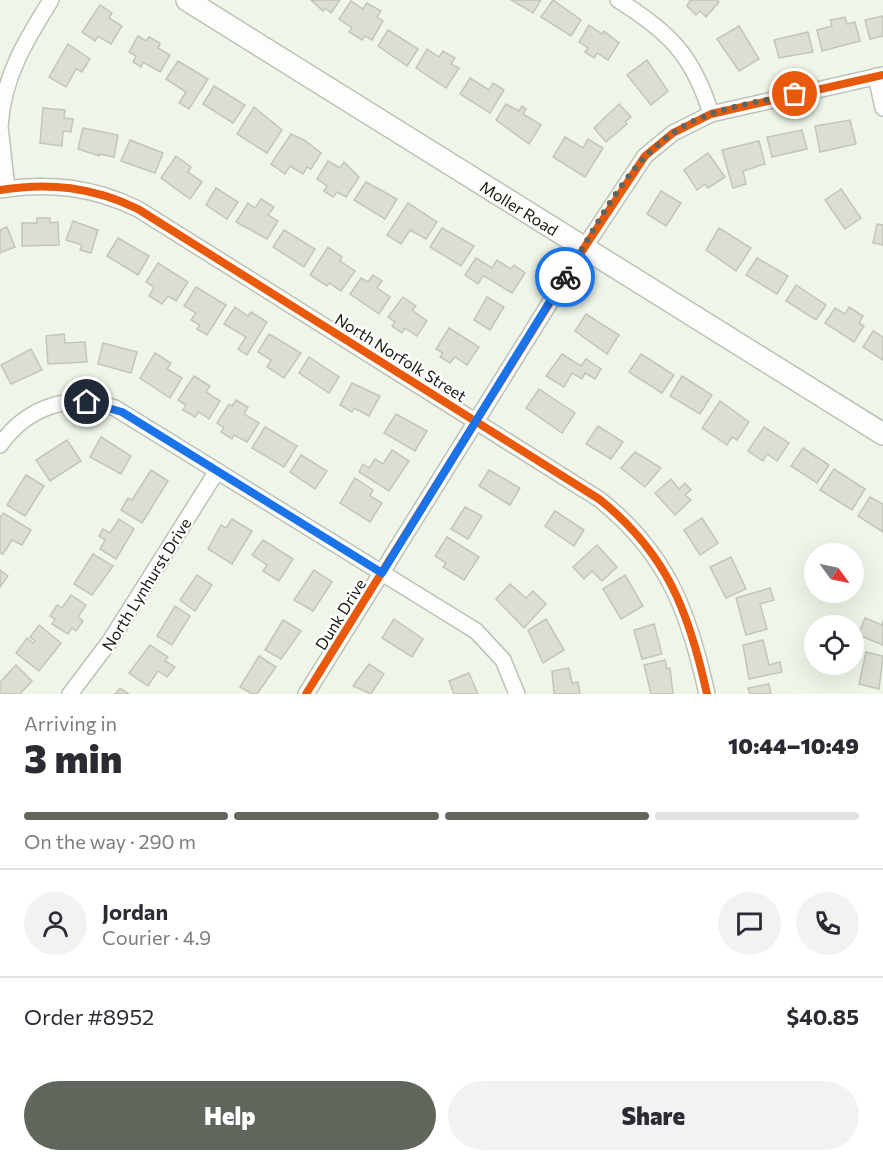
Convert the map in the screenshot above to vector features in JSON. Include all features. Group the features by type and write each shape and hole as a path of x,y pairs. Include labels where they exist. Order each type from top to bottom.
{"main road":[{"name":"Moller Road","path":"187,0 883,434"}],"street":[{"path":"3,189 0,127 3,98 12,68 25,41 51,0"},
{"path":"618,0 651,21 678,46 694,70 711,114"},
{"path":"880,75 883,108"},
{"name":"Dunk Drive","path":"306,694 584,248 645,156 678,129 711,114 880,75"},
{"name":"North Norfolk Street","path":"3,189 52,185 74,187 104,194 138,208 587,490 637,533 656,557 681,602 694,636 707,694"},
{"path":"0,445 26,417 50,406 71,402 93,402 115,408 486,640 506,665 517,694"},
{"name":"North Lynhurst Drive","path":"70,694 110,641 217,471"}],"building":[{"path":"311,0 340,0 331,13 325,8 323,11"},
{"path":"511,0 541,0 533,13"},
{"path":"553,0 581,20 571,36 541,17"},
{"path":"690,0 717,0 719,2 706,17 700,11 696,15 687,6"},
{"path":"351,1 363,9 367,3 381,11 377,17 383,21 372,40 365,36 362,40 349,32 352,28 339,19"},
{"path":"100,5 112,13 109,18 122,26 111,44 98,36 95,41 82,32"},
{"path":"883,16 883,36 870,39 865,20"},
{"path":"845,17 847,24 855,22 860,41 822,51 817,30 832,26 830,20"},
{"path":"589,25 602,34 604,31 619,43 608,60 597,53 594,58 585,52 588,48 579,42"},
{"path":"739,26 759,59 739,71 717,39"},
{"path":"388,30 418,49 407,66 378,46"},
{"path":"808,32 813,52 779,58 774,40"},
{"path":"138,36 146,41 149,37 160,43 158,48 170,55 160,72 143,62 141,67 133,62 136,56 129,52"},
{"path":"68,44 90,59 82,72 76,69 66,87 49,77"},
{"path":"427,49 439,57 443,51 455,58 451,64 459,68 446,88 416,68"},
{"path":"647,60 668,91 651,105 627,75"},
{"path":"178,61 208,79 189,109 179,103 186,92 166,79"},
{"path":"470,78 489,90 493,83 504,90 490,113 460,94"},
{"path":"214,86 245,105 233,123 203,104"},
{"path":"506,104 519,111 522,106 526,109 523,114 541,125 529,144 496,120"},
{"path":"619,104 631,117 625,122 627,124 606,142 594,128"},
{"path":"254,107 282,130 267,153 237,134"},
{"path":"43,108 65,110 64,118 73,119 71,132 63,131 62,146 40,143"},
{"path":"850,120 856,144 820,152 815,126"},
{"path":"83,128 118,135 114,157 99,154 99,156 78,149"},
{"path":"802,130 807,149 772,157 767,137"},
{"path":"291,134 304,140 321,153 311,169 307,167 303,174 290,166 285,174 271,164"},
{"path":"565,137 583,148 588,139 603,148 585,177 553,157"},
{"path":"130,140 163,153 155,173 121,161"},
{"path":"759,141 765,164 743,171 746,184 733,188 722,150"},
{"path":"708,153 725,177 708,188 705,184 697,190 684,170"},
{"path":"176,156 191,167 188,172 202,182 190,199 161,178"},
{"path":"328,161 340,168 344,162 359,177 346,197 337,192 333,197 324,191 327,186 317,179"},
{"path":"366,182 397,199 385,219 354,200"},
{"path":"216,188 238,202 227,219 206,205"},
{"path":"841,189 861,218 845,229 825,200"},
{"path":"661,191 681,203 666,226 647,214"},
{"path":"261,199 274,207 268,215 278,221 267,239 236,222 248,203 255,208"},
{"path":"408,203 437,222 426,239 410,230 401,244 387,235"},
{"path":"37,218 50,218 50,223 58,222 59,245 22,246 22,223 37,223"},
{"path":"73,221 98,230 91,253 80,250 82,245 66,240"},
{"path":"877,224 883,225 883,245 873,243"},
{"path":"7,227 15,247 0,253 0,230"},
{"path":"442,228 474,246 461,266 430,247"},
{"path":"719,228 751,248 736,271 706,250"},
{"path":"284,230 315,249 304,267 273,247"},
{"path":"118,238 149,256 138,275 107,256"},
{"path":"328,247 342,257 340,261 355,271 341,291 329,283 327,286 310,275"},
{"path":"476,258 492,268 497,260 511,269 514,265 525,273 512,293 483,276 478,284 465,275"},
{"path":"757,258 788,276 777,294 746,275"},
{"path":"158,263 188,282 176,301 168,296 162,304 149,296 154,287 146,282"},
{"path":"373,275 382,281 377,288 390,297 379,314 350,294 361,278 368,282"},
{"path":"796,285 826,305 816,320 786,301"},
{"path":"196,287 226,305 207,335 197,329 200,325 191,320 196,313 184,306"},
{"path":"403,297 416,306 412,310 427,321 417,336 405,328 402,333 392,326 395,322 388,317"},
{"path":"487,297 504,307 490,330 474,320"},
{"path":"235,307 248,316 251,312 267,322 247,355 238,349 246,337 224,324"},
{"path":"849,307 863,316 859,323 864,326 854,342 825,323 835,308 845,314"},
{"path":"586,314 619,335 607,354 575,331"},
{"path":"449,328 479,347 467,365 455,357 450,363 440,357 443,353 436,349"},
{"path":"873,331 883,337 883,360 863,347"},
{"path":"64,334 65,343 85,342 87,362 48,364 46,336"},
{"path":"269,334 301,353 284,378 267,367 271,360 258,352"},
{"path":"103,343 137,352 131,373 98,364"},
{"path":"31,349 42,370 11,384 1,365"},
{"path":"155,353 171,363 167,369 182,378 170,398 140,378"},
{"path":"562,354 581,366 586,359 601,369 595,379 585,373 582,379 572,373 564,387 546,376"},
{"path":"641,354 674,375 662,393 629,372"},
{"path":"309,357 339,377 329,393 299,373"},
{"path":"194,376 210,386 206,392 220,401 209,419 199,412 195,417 183,410 186,405 178,400"},
{"path":"682,376 712,395 700,414 670,396"},
{"path":"352,383 380,396 369,416 354,408 352,412 340,405"},
{"path":"539,389 575,413 562,433 526,408"},
{"path":"236,400 248,407 244,414 259,423 247,442 234,435 232,439 221,432 224,428 217,423 229,404 232,406"},
{"path":"720,401 749,422 737,440 732,437 727,445 702,428"},
{"path":"396,414 427,431 415,451 384,433"},
{"path":"598,426 623,442 611,459 586,444"},
{"path":"265,427 297,446 284,467 252,448"},
{"path":"764,427 789,443 777,461 767,454 763,461 748,451"},
{"path":"101,437 131,456 121,474 90,457"},
{"path":"67,440 81,461 50,481 36,460"},
{"path":"803,448 829,465 817,483 791,466"},
{"path":"392,450 409,461 389,491 359,472 363,464 369,468 375,459 383,464"},
{"path":"635,452 661,468 645,487 621,468"},
{"path":"301,455 327,471 315,489 290,472"},
{"path":"834,469 865,489 852,510 820,490"},
{"path":"151,470 168,481 142,523 121,510 128,498 132,500"},
{"path":"489,470 520,488 510,505 479,486"},
{"path":"26,475 44,486 25,516 7,505"},
{"path":"355,478 373,490 370,496 382,503 370,522 340,503"},
{"path":"671,479 679,489 685,483 691,490 685,495 691,500 675,515 655,493"},
{"path":"870,497 883,504 883,532 858,516"},
{"path":"465,507 482,516 468,539 451,529"},
{"path":"555,511 584,530 574,546 545,526"},
{"path":"3,513 31,530 22,545 12,540 3,554 0,553 0,518"},
{"path":"702,518 718,543 700,555 684,530"},
{"path":"119,519 134,529 116,559 100,549 105,540 99,536 103,529 110,533"},
{"path":"232,519 252,531 232,564 208,549 221,525 226,528"},
{"path":"447,537 479,557 464,580 443,567 446,563 435,556"},
{"path":"263,540 293,559 279,581 263,571 267,565 252,555"},
{"path":"597,545 617,567 602,581 592,571 584,579 573,567"},
{"path":"93,554 113,566 92,595 74,584"},
{"path":"731,557 746,589 726,598 710,567"},
{"path":"0,570 8,576 0,587"},
{"path":"314,570 332,582 313,611 294,600"},
{"path":"197,575 212,585 195,611 180,600"},
{"path":"625,575 643,606 621,619 603,589"},
{"path":"510,584 526,598 533,591 546,604 524,628 496,599"},
{"path":"770,588 774,600 760,604 767,629 746,635 736,598"},
{"path":"71,595 86,605 78,617 83,621 76,631 72,628 68,634 52,624 55,619 50,616 57,605 62,608"},
{"path":"175,606 190,616 172,645 157,636"},
{"path":"865,618 882,625 883,621 883,645 864,637"},
{"path":"394,619 423,639 412,657 382,638"},
{"path":"546,619 564,650 543,663 528,630"},
{"path":"283,620 301,631 281,659 265,650"},
{"path":"654,624 662,654 642,659 634,630"},
{"path":"39,625 61,643 39,671 16,653 27,638 33,643 35,641 30,637"},
{"path":"763,640 769,665 780,662 782,672 749,679 743,645"},
{"path":"150,645 168,657 165,661 175,667 167,677 158,671 148,686 129,673"},
{"path":"866,652 883,656 879,689 859,684 861,675 864,675"},
{"path":"259,656 276,667 257,694 252,694 240,687"},
{"path":"665,660 667,669 670,668 673,694 651,694 644,665"},
{"path":"369,664 384,674 371,694 353,686"},
{"path":"16,665 32,681 20,694 0,694 0,682"},
{"path":"569,668 572,683 578,682 580,694 554,694 552,671"},
{"path":"469,673 478,694 454,694 449,681"},
{"path":"769,684 771,694 750,694 748,688"},
{"path":"120,688 129,694 115,694"}],"cycle path":[{"path":"306,694 584,248 645,156 673,133 711,114 883,75"},
{"path":"0,190 36,186 70,188 104,196 138,209 599,499 642,541 672,586 692,637 707,694"}],"way so far":[{"path":"565,277 634,170 645,156 666,137 699,118 711,114 795,94"}],"route":[{"path":"87,402 115,408 122,412 382,573 565,277"}]}
